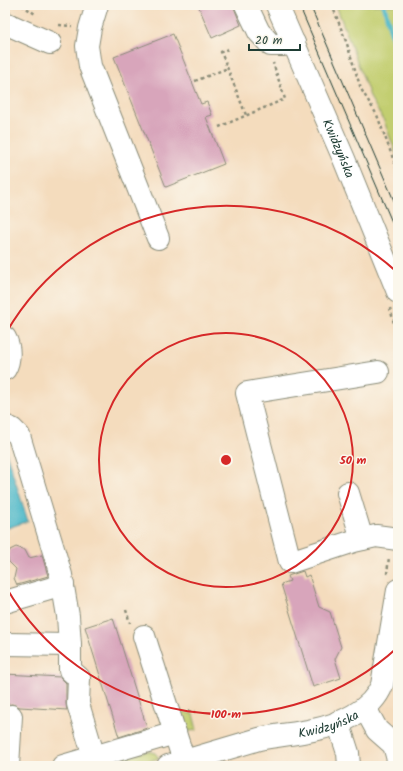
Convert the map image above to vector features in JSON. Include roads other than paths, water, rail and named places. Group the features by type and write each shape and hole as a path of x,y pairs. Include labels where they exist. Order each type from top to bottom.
{"street":[{"path":"97,5 90,28 87,46 90,66 158,238"},
{"path":"246,5 258,32 271,45 294,43"},
{"name":"Kwidzyńska","path":"277,5 346,163 398,292"},
{"path":"5,23 52,34"},
{"path":"5,338 8,343 9,354 5,369"},
{"path":"378,372 247,393 290,562 362,539 396,531"},
{"path":"5,426 12,429 19,436 61,575 68,616 70,670 78,678 78,704 94,757"},
{"path":"348,492 362,539"},
{"path":"5,602 63,585"},
{"name":"Kwidzyńska","path":"176,764 261,739 314,730 338,722 365,708 379,693 382,685 392,675 398,590"},
{"path":"144,636 175,733 176,764"},
{"path":"5,644 70,645"},
{"path":"365,708 376,730 394,745 398,760"},
{"path":"8,766 11,716"},
{"path":"338,722 348,753 349,766"},
{"path":"63,766 175,733"}],"water":[{"path":"5,449 28,521 5,529"}],"waterway":[{"path":"384,5 398,61"}],"tram line":[{"path":"299,5 398,236"},
{"path":"310,5 398,210"}]}
